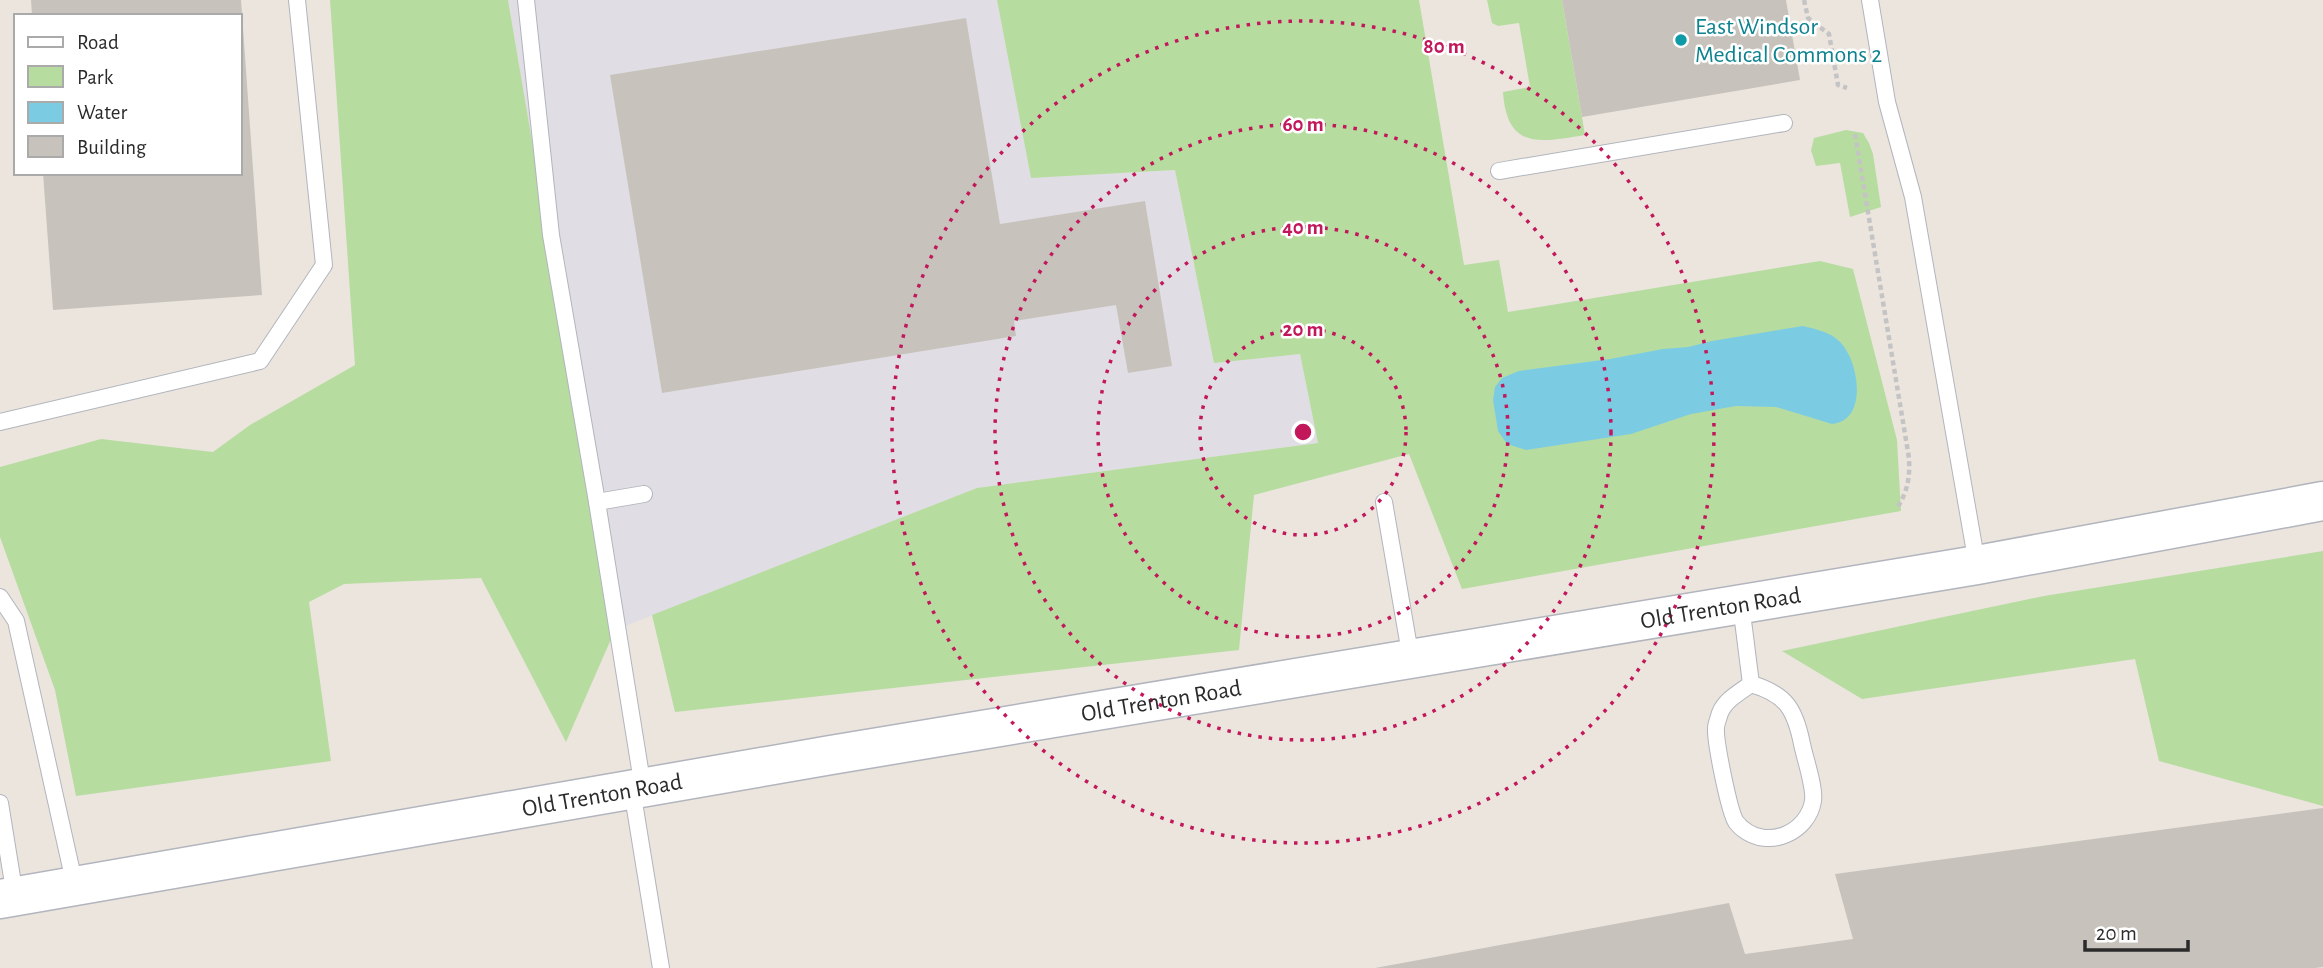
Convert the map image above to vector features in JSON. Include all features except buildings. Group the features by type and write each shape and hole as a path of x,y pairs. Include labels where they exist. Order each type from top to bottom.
{"main road":[{"name":"Old Trenton Road","path":"7,898 638,789 1977,565 2323,501"}],"lane":[{"path":"0,422 260,361 324,265 297,0"},
{"path":"526,0 551,235 597,502 661,968"},
{"path":"1870,0 1887,102 1913,197 1977,565"},
{"path":"1500,171 1784,123"},
{"path":"597,502 644,494"},
{"path":"1384,502 1410,659"},
{"path":"0,597 16,621 75,886"},
{"path":"1741,605 1751,684"},
{"path":"1751,684 1780,696 1793,714 1811,786 1813,799 1808,816 1792,833 1779,838 1744,831 1736,823 1729,804 1716,728 1722,709 1735,695 1751,684"},
{"path":"0,803 7,898"}],"path":[{"path":"1804,0 1808,18 1829,34 1838,85 1847,88"},
{"path":"1855,134 1909,458 1910,478 1905,496 1897,508"}],"shaded area":[{"path":"508,0 997,0 1031,178 1175,170 1214,363 1300,354 1318,443 977,488 615,630"}],"green space":[{"path":"330,0 508,0 615,630 566,742 481,578 344,584 309,602 331,761 76,796 55,690 0,537 0,467 101,439 213,452 250,425 355,365"},
{"path":"997,0 1419,0 1464,265 1499,260 1508,312 1820,261 1853,269 1897,440 1901,511 1462,589 1409,454 1254,495 1239,650 675,712 652,615 977,488 1318,443 1300,354 1214,363 1175,170 1031,178"},
{"path":"1487,0 1562,0 1585,135 1541,140 1519,133 1511,125 1503,92 1530,87 1519,23 1498,26 1492,23"},
{"path":"1846,130 1863,133 1869,143 1881,207 1850,217 1840,163 1816,166 1811,150 1814,138"},
{"path":"2323,551 2323,806 2159,761 2135,659 1862,699 1782,651 2044,596"}],"water":[{"path":"1803,326 1835,338 1852,361 1857,388 1856,401 1852,412 1844,420 1832,424 1776,407 1736,406 1691,414 1631,434 1526,450 1507,444 1498,431 1493,400 1495,387 1502,378 1519,371 1688,347"}],"place":[{"name":"East Windsor Medical Commons 2","path":"1681,40"}]}
